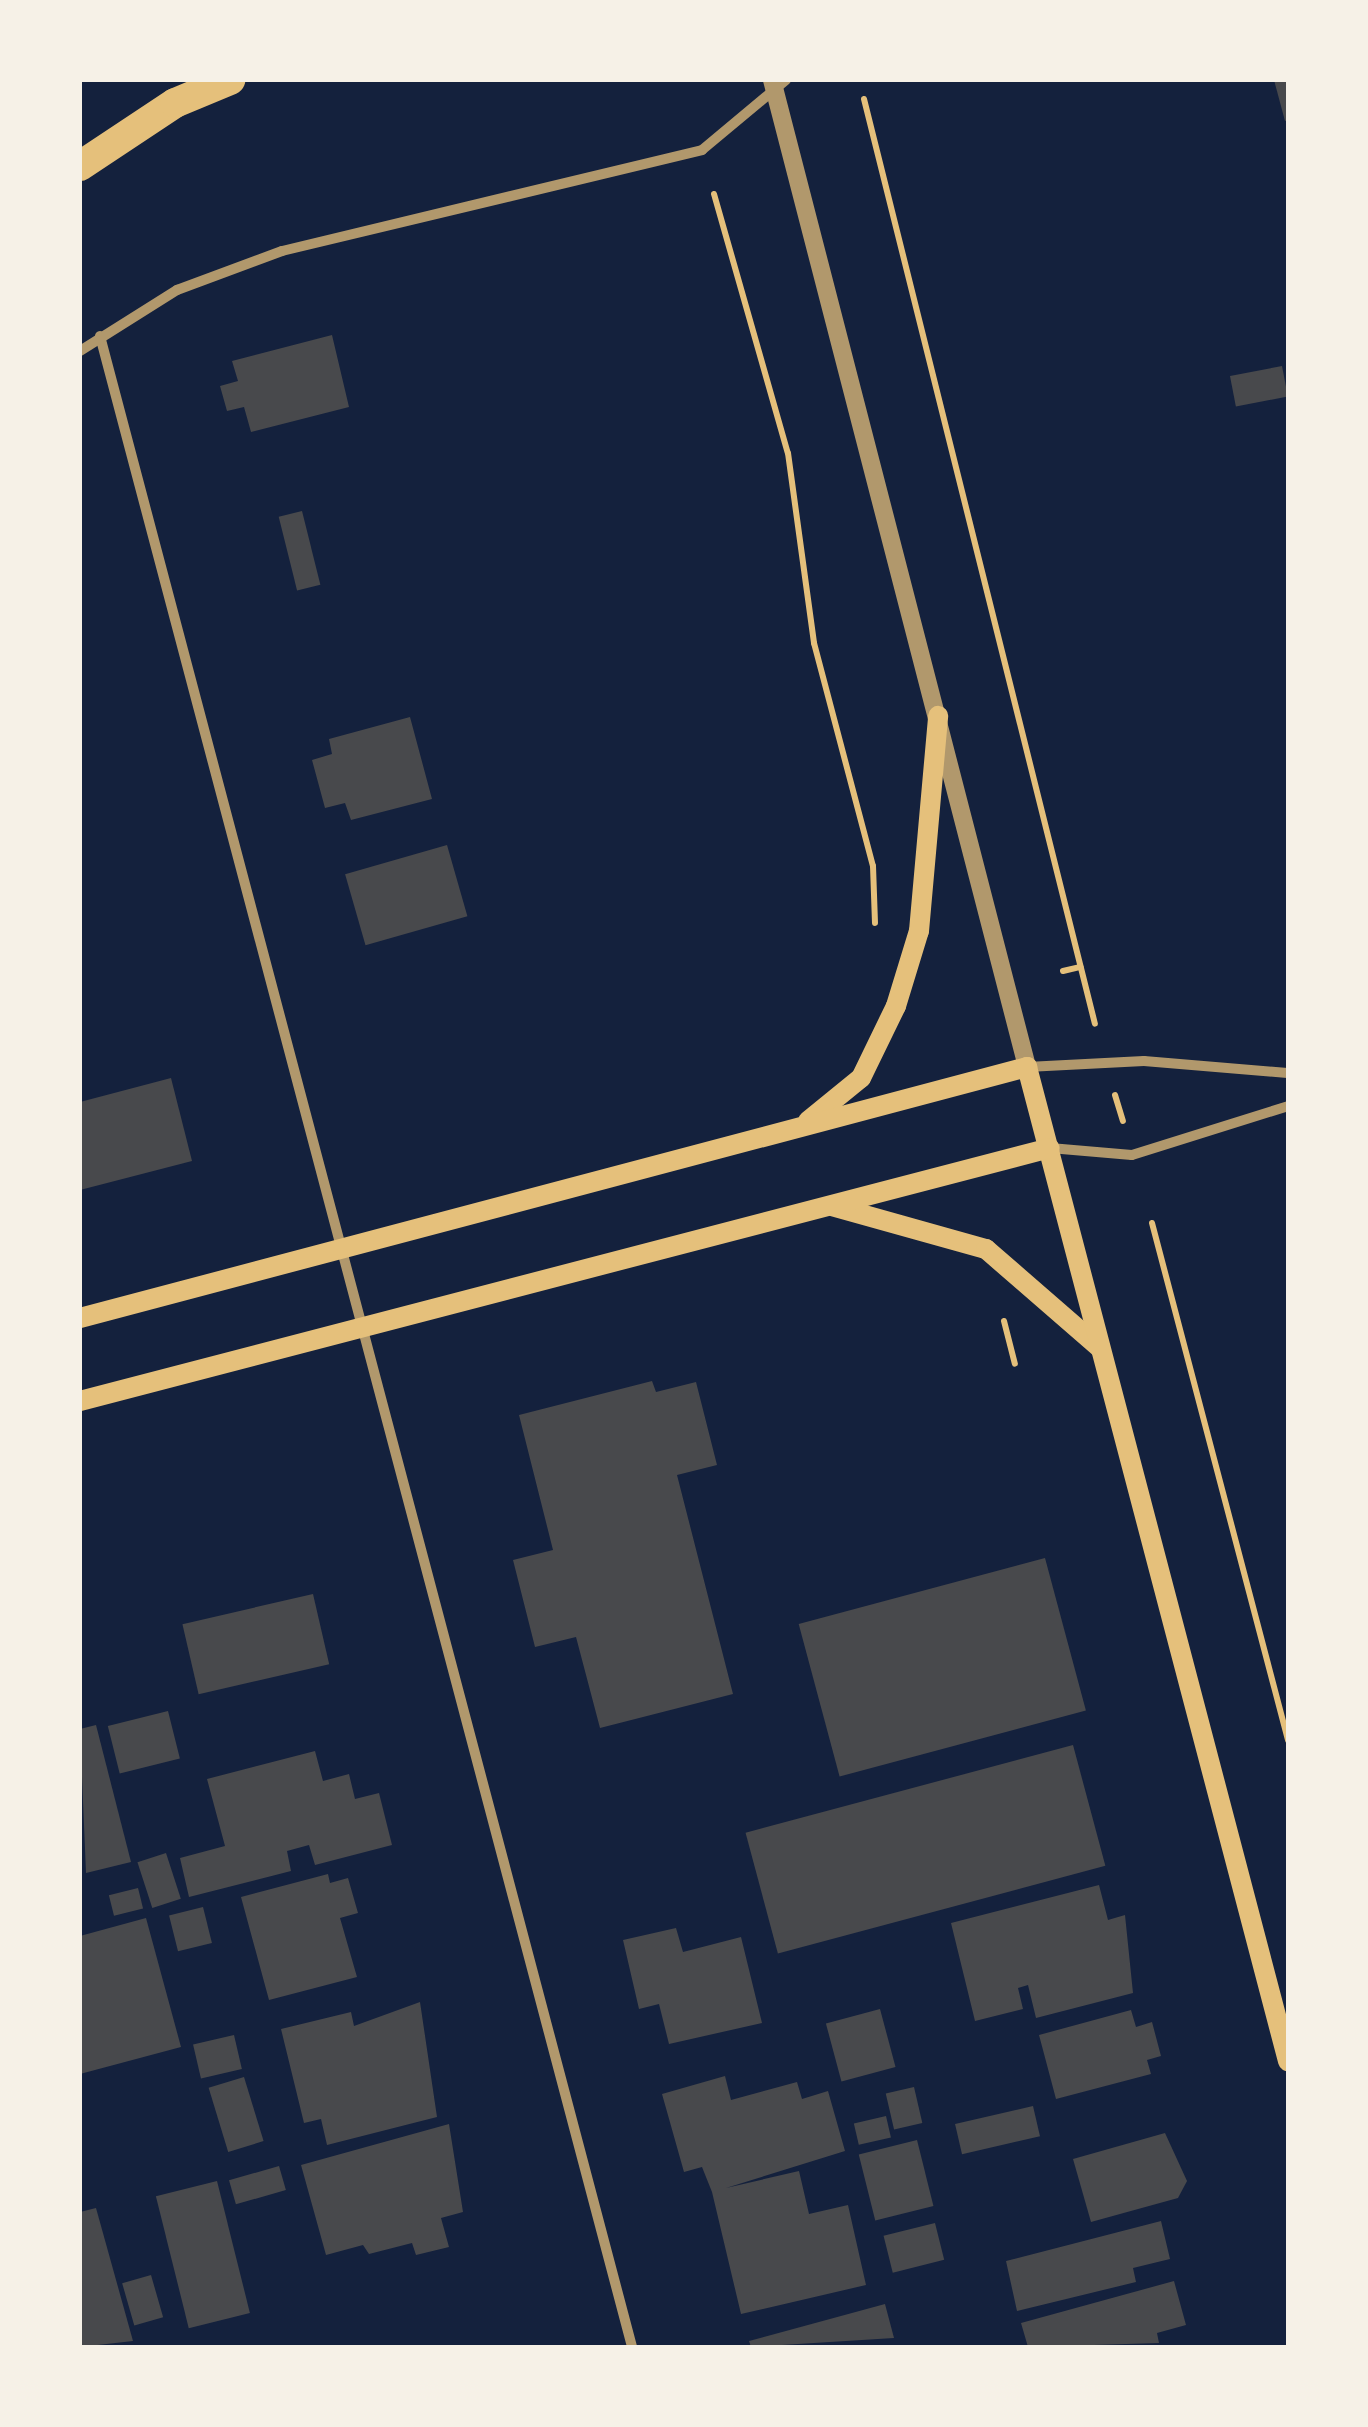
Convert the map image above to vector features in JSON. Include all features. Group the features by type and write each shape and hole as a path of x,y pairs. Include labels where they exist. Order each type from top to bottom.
{"highway":[{"path":"80,166 175,103 230,80"}],"main road":[{"path":"801,1126 861,1078 896,1006 920,931 938,716"},
{"path":"80,1318 1027,1066 1288,2061"},
{"path":"80,1401 364,1331 1050,1148"},
{"path":"830,1206 986,1250 1100,1348"}],"street":[{"path":"80,352 177,290 282,251 702,150 778,83 1027,1066 1124,1060 1288,1073"},
{"path":"100,336 632,2347"},
{"path":"1050,1148 1132,1154 1288,1106"}],"path":[{"path":"864,99 1095,1024"},
{"path":"714,194 788,453 814,643 873,866 875,937"},
{"path":"1064,972 1081,968"},
{"path":"1152,1222 1288,1740"},
{"path":"1004,1321 1015,1364"}],"building":[{"path":"1274,80 1288,80 1285,121"},
{"path":"332,335 349,407 251,432 244,407 227,411 220,386 238,381 232,361"},
{"path":"1282,366 1288,396 1236,407 1230,376"},
{"path":"302,511 320,585 297,591 279,517"},
{"path":"410,717 432,799 351,820 345,803 325,808 312,760 332,754 329,739"},
{"path":"447,845 467,916 366,945 345,874"},
{"path":"171,1078 192,1161 80,1190 80,1102"},
{"path":"652,1381 656,1392 696,1382 717,1465 677,1475 733,1694 600,1728 576,1637 535,1647 513,1560 553,1550 519,1415"},
{"path":"1045,1558 1086,1711 840,1777 799,1624"},
{"path":"313,1594 329,1664 199,1694 182,1624"},
{"path":"168,1711 180,1759 120,1774 108,1726"},
{"path":"96,1725 131,1862 86,1873 80,1729"},
{"path":"1073,1745 1105,1866 778,1953 746,1833"},
{"path":"315,1751 323,1781 349,1774 355,1799 379,1793 392,1845 315,1865 309,1845 287,1851 291,1871 189,1897 180,1858 225,1846 207,1779"},
{"path":"166,1853 181,1899 152,1908 137,1862"},
{"path":"328,1874 330,1883 348,1878 358,1913 340,1918 357,1977 269,2000 241,1897"},
{"path":"1099,1885 1108,1920 1125,1915 1133,1993 1036,2018 1028,1985 1018,1988 1023,2009 975,2021 951,1923"},
{"path":"138,1888 143,1908 114,1916 109,1895"},
{"path":"203,1907 212,1943 178,1951 169,1915"},
{"path":"146,1918 181,2047 80,2074 80,1936"},
{"path":"676,1928 683,1952 741,1937 762,2023 669,2044 659,2004 639,2009 623,1940"},
{"path":"420,2002 437,2117 327,2145 321,2119 304,2123 281,2029 351,2012 354,2026"},
{"path":"880,2009 896,2067 841,2081 826,2023"},
{"path":"1131,2010 1136,2027 1152,2022 1161,2056 1147,2060 1151,2074 1056,2099 1039,2035"},
{"path":"234,2035 242,2069 201,2079 193,2044"},
{"path":"725,2076 731,2100 797,2082 802,2099 828,2091 845,2151 726,2188 799,2171 809,2214 848,2205 866,2285 741,2314 712,2192 702,2167 684,2172 662,2094"},
{"path":"244,2077 264,2141 228,2152 209,2088"},
{"path":"914,2087 922,2123 894,2130 886,2094"},
{"path":"1033,2106 1040,2136 962,2154 955,2124"},
{"path":"886,2116 891,2137 859,2145 854,2123"},
{"path":"449,2124 463,2212 441,2218 449,2247 416,2255 412,2243 369,2254 363,2245 326,2255 301,2165"},
{"path":"1165,2133 1187,2181 1178,2198 1091,2222 1073,2159"},
{"path":"917,2140 933,2206 875,2220 859,2155"},
{"path":"279,2166 286,2190 236,2204 229,2180"},
{"path":"217,2181 250,2313 189,2328 156,2196"},
{"path":"96,2208 133,2341 80,2347 80,2212"},
{"path":"1161,2221 1170,2259 1133,2268 1136,2282 1017,2311 1006,2261"},
{"path":"935,2223 944,2260 893,2273 884,2236"},
{"path":"151,2275 163,2317 134,2326 122,2283"},
{"path":"1174,2281 1186,2325 1157,2333 1159,2343 1028,2347 1021,2323"},
{"path":"885,2304 894,2338 751,2347 749,2341"}]}
